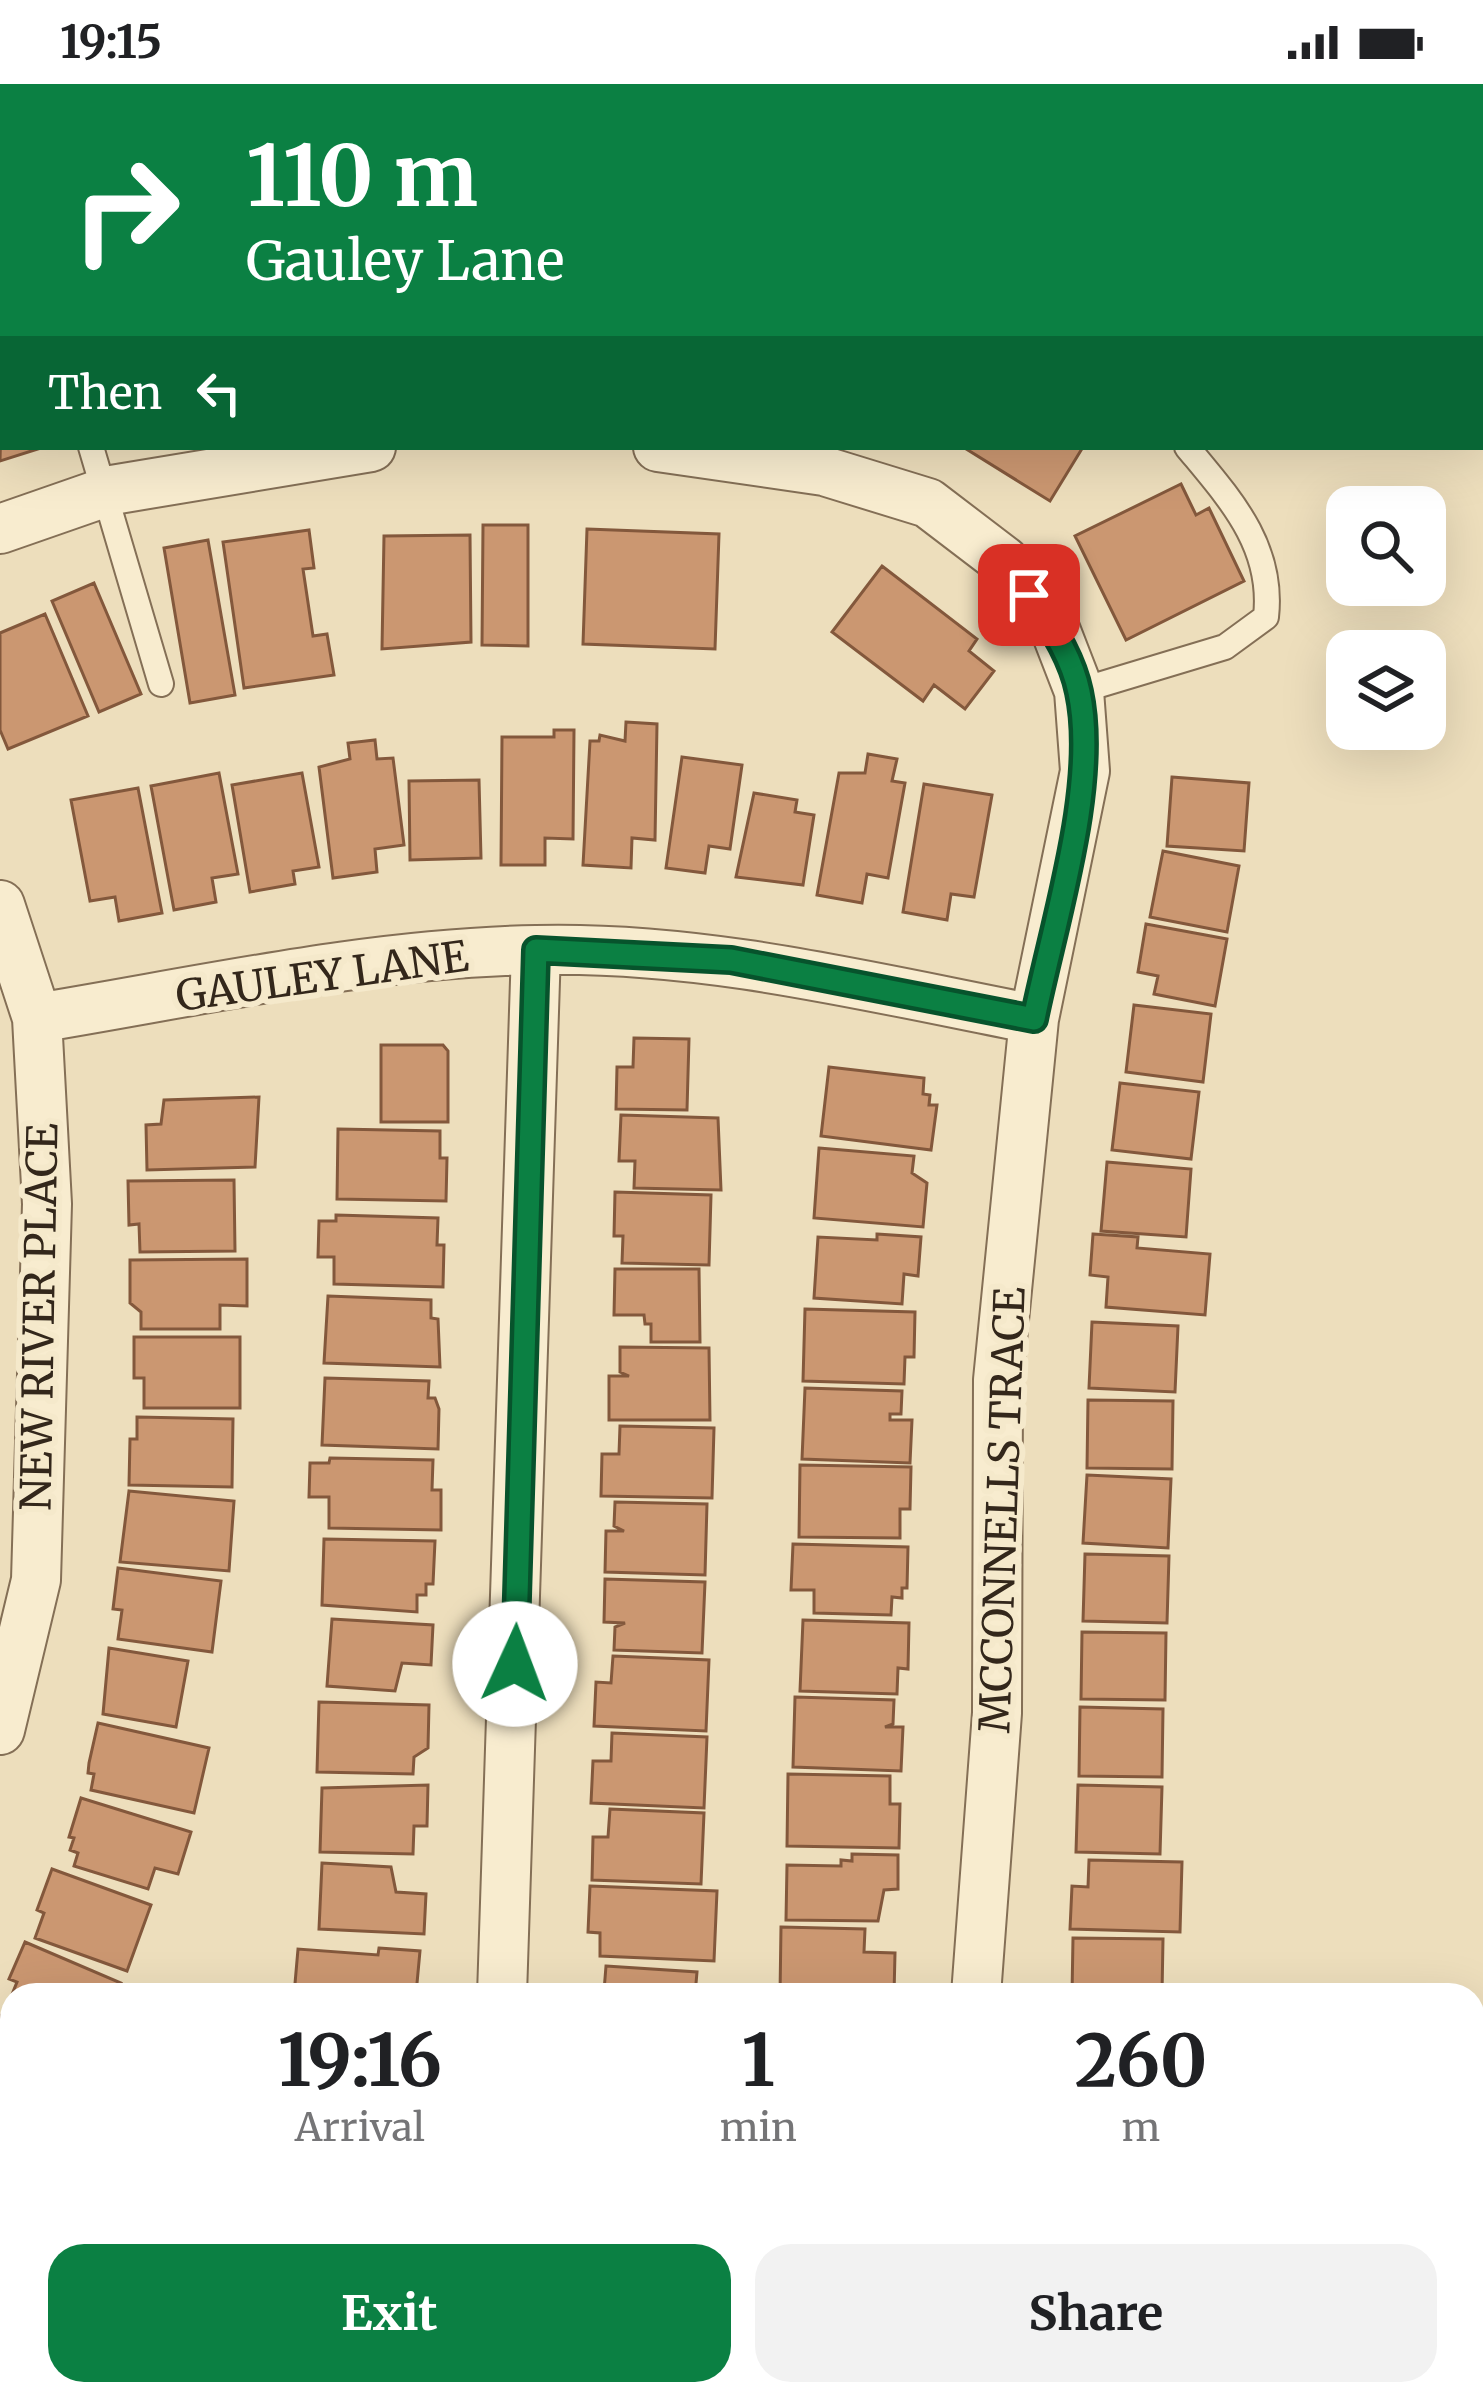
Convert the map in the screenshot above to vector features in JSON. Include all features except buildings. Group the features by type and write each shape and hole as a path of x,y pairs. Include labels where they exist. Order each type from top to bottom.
{"street":[{"path":"0,530 98,470 270,460 347,450"},
{"name":"MCCONNELLS TRACE","path":"700,450 827,459 928,503 1004,561 1055,629 1079,692 1085,771 1034,1019 998,1380 997,1713 977,1983"},
{"name":"NEW RIVER PLACE","path":"0,905 37,1018 47,1204 19,1530 36,1580 0,1730"},
{"path":"502,1983 536,950"},
{"name":"GAULEY LANE","path":"37,1018 360,965 536,950 731,960 1034,1019"}],"lane":[{"path":"1079,692 1225,646 1266,617 1270,582 1246,519 1189,450"},
{"path":"98,470 161,684"}],"route":[{"path":"515,1664 536,950 731,960 1034,1019 1085,771 1079,692 1055,629 1029,595"}]}
